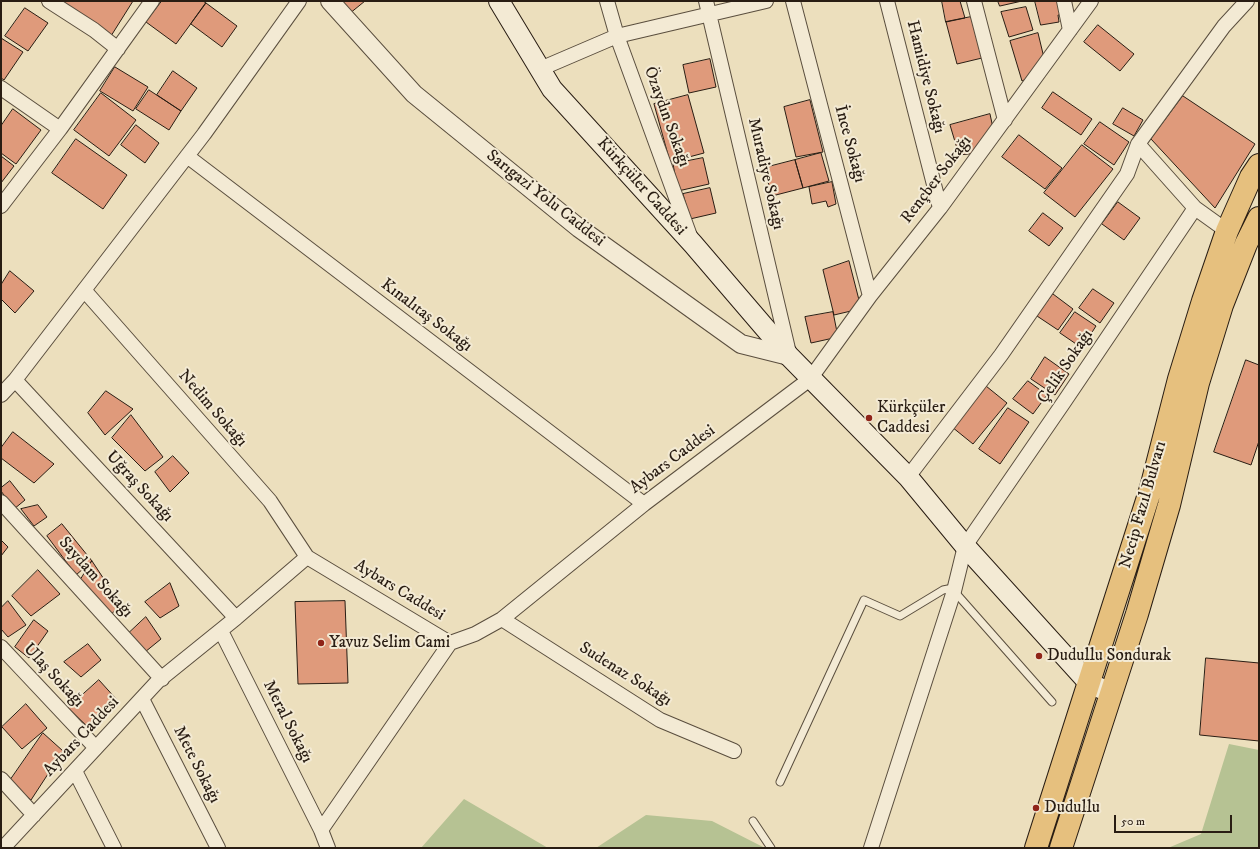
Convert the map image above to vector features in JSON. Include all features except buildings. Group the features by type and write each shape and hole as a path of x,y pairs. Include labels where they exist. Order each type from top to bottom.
{"main road":[{"name":"Kürkçüler Caddesi","path":"499,1 552,89 693,244 789,356 908,478 965,546 1089,683 1111,693"},
{"name":"Necip Fazıl Bulvarı","path":"1036,848 1151,488 1179,379 1227,231 1251,177 1259,165"},
{"name":"Necip Fazıl Bulvarı","path":"1061,848 1137,614 1169,505 1198,383 1222,305 1246,244 1259,218"}],"street":[{"path":"49,1 94,30 118,49"},
{"path":"3,198 60,128 152,1"},
{"path":"1,396 15,380 187,156 299,1"},
{"name":"Sarıgazi Yolu Caddesi","path":"330,1 414,94 579,228 741,344 789,356"},
{"name":"Özaydın Sokağı","path":"607,1 617,36 693,244"},
{"path":"540,69 617,36 708,7 766,1"},
{"name":"İnce Sokağı","path":"793,1 870,296"},
{"name":"Hamidiye Sokağı","path":"887,1 940,208"},
{"path":"974,1 1005,120"},
{"path":"1064,1 1070,30"},
{"name":"Rençber Sokağı","path":"810,379 870,296 940,208 1091,1"},
{"path":"908,478 1001,354 1127,174 1138,144 1224,26 1247,1"},
{"name":"Muradiye Sokağı","path":"708,7 789,356"},
{"path":"1,88 60,128"},
{"path":"1138,144 1195,208 1227,231"},
{"name":"Kınalıtaş Sokağı","path":"187,156 644,504"},
{"name":"Çelik Sokağı","path":"965,546 1195,208"},
{"name":"Nedim Sokağı","path":"84,290 270,502 307,556"},
{"name":"Aybars Caddesi","path":"3,848 162,679 221,631 307,556 450,643 475,634 502,619 644,504 810,379"},
{"name":"Uğraş Sokağı","path":"15,380 236,618"},
{"name":"Saydam Sokağı","path":"1,502 162,679"},
{"path":"871,848 954,591 965,546"},
{"name":"Sudenaz Sokağı","path":"502,619 660,720 734,751"},
{"name":"Meral Sokağı","path":"221,631 321,830 328,848"},
{"path":"321,830 450,643"},
{"name":"Ulaş Sokağı","path":"1,646 96,748"},
{"name":"Mete Sokağı","path":"142,699 218,848"},
{"path":"75,771 114,848"},
{"path":"1,779 34,815"}],"lane":[{"path":"780,782 864,600 900,616 943,590 948,589 954,591 1052,702"},
{"path":"753,821 771,848"}],"green space":[{"path":"1229,744 1259,750 1259,848 1168,848 1201,834"},
{"path":"464,799 548,848 421,848"},
{"path":"646,815 712,821 765,848 596,848"}],"place":[{"name":"Kürkçüler Caddesi","path":"869,418"},
{"name":"Yavuz Selim Cami","path":"321,643"},
{"name":"Dudullu Sondurak","path":"1039,656"},
{"name":"Dudullu","path":"1036,808"}]}
